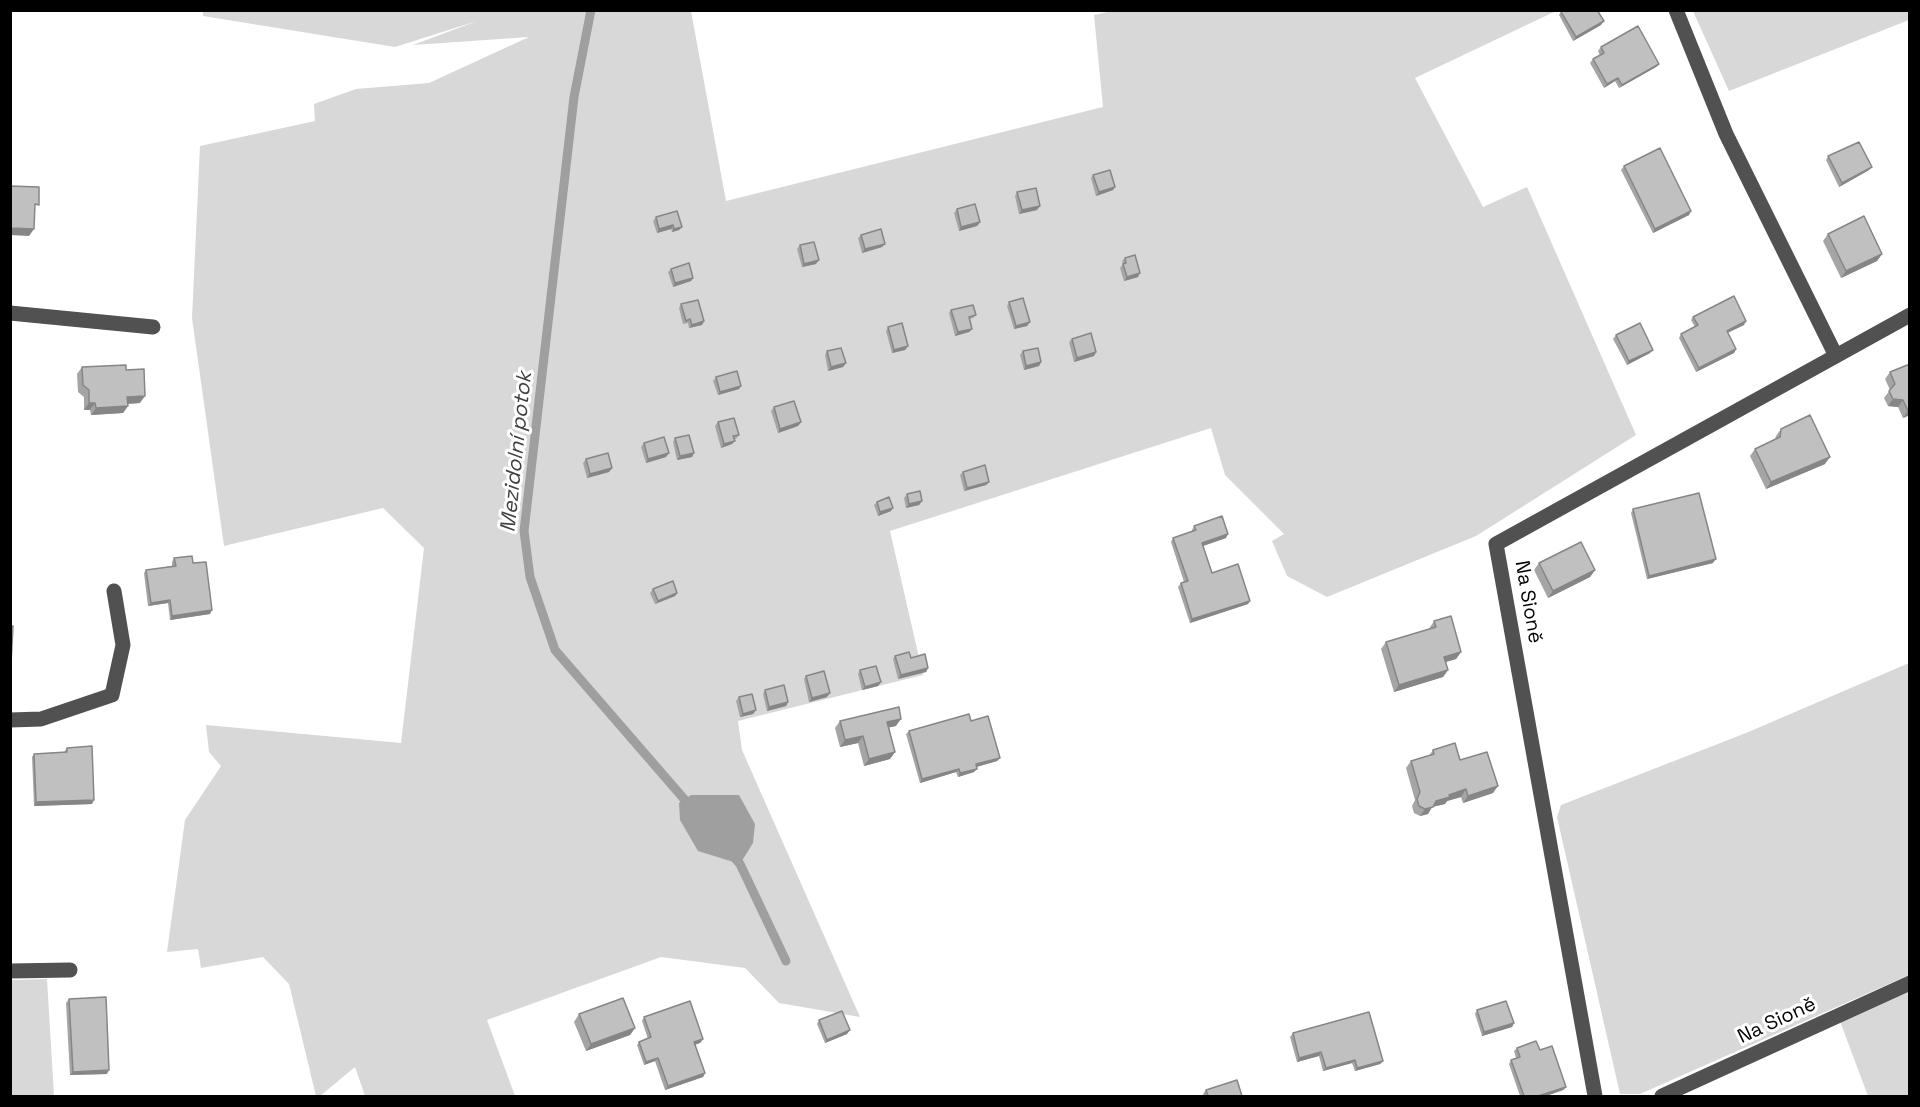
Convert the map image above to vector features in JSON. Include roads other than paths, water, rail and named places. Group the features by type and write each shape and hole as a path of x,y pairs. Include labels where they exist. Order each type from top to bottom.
{"street":[{"path":"1676,10 1726,134 1836,356"},
{"path":"10,313 153,327"},
{"name":"Na Sioně","path":"1595,1096 1496,544 1910,315"},
{"path":"10,720 41,719 112,695 123,645 114,591"},
{"path":"10,971 70,970"},
{"name":"Na Sioně","path":"1662,1096 1910,983"}],"waterway":[{"name":"Mezidolní potok","path":"591,10 574,97 524,531 530,577 555,650 691,807"},
{"name":"Mezidolní potok","path":"733,856 740,864 786,961"}]}
